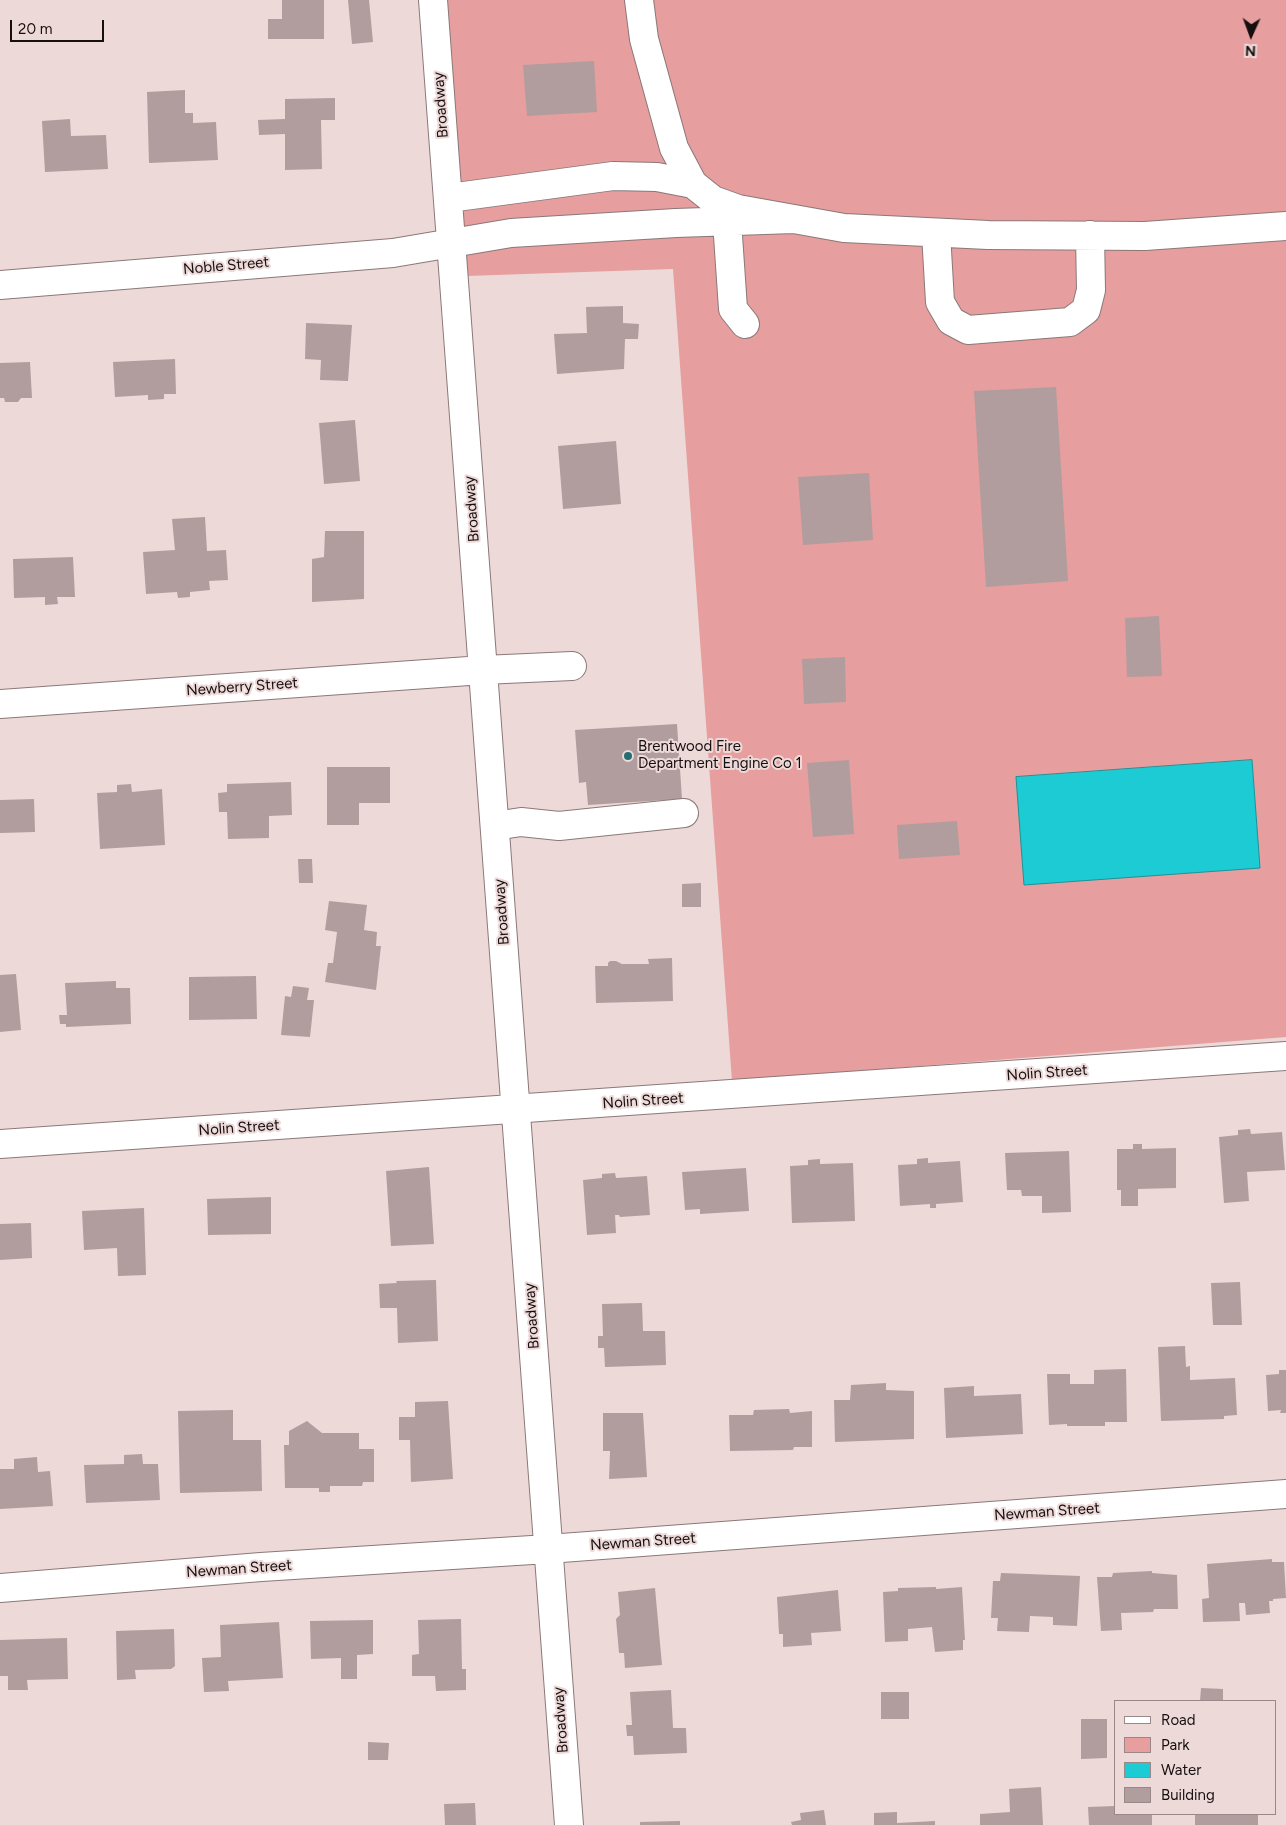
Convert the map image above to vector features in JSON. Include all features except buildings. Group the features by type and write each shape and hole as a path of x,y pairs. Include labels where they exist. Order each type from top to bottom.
{"street":[{"name":"Broadway","path":"433,0 569,1825"},
{"path":"638,0 644,39 674,148 693,184 713,200 738,209 844,228 988,236 1145,236 1286,226"},
{"path":"448,198 613,176 657,177 693,184"},
{"name":"Noble Street","path":"0,285 393,253 511,233 794,219"},
{"path":"727,221 733,309 745,324"},
{"path":"936,233 940,302 951,321 968,330 1070,322 1086,310 1091,290 1090,235"},
{"name":"Newberry Street","path":"0,704 483,670 572,666"},
{"path":"495,826 521,822 559,826 684,814"},
{"name":"Nolin Street","path":"0,1144 1286,1056"},
{"name":"Newman Street","path":"0,1588 261,1567 548,1549 1286,1494"}],"green space":[{"path":"447,0 1286,0 1286,1037 732,1081 673,269 466,276"}],"water":[{"path":"1252,760 1260,868 1024,885 1016,777"}],"place":[{"name":"Brentwood Fire Department Engine Co 1","path":"628,756"}]}
